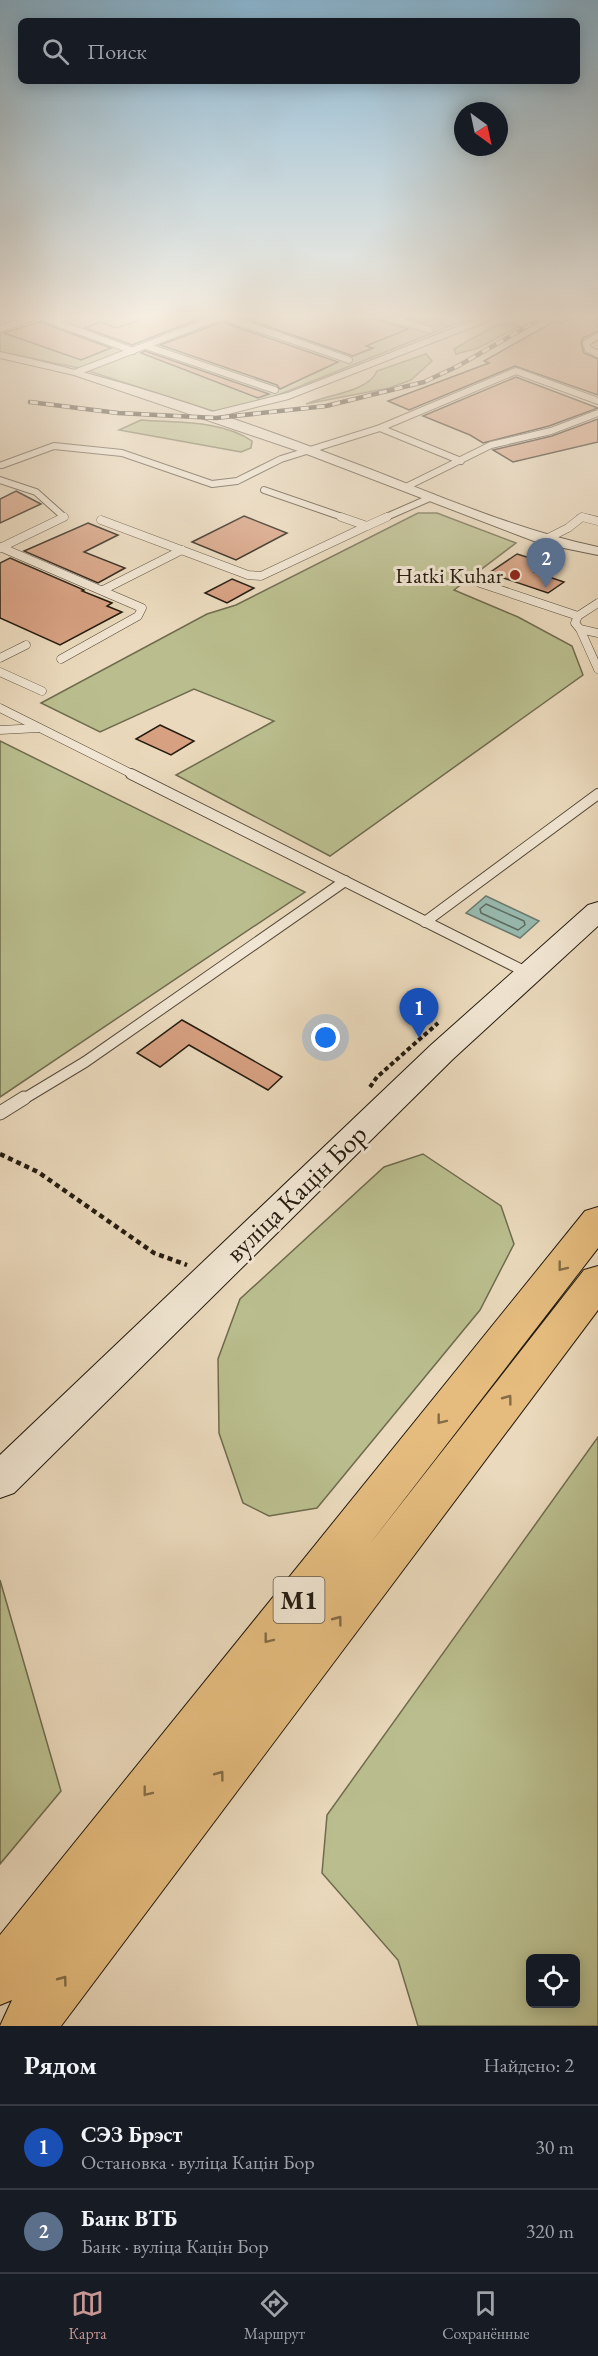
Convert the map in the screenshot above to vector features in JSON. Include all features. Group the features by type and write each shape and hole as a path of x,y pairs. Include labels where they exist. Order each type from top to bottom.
{"highway":[{"name":"М1","path":"0,1978 598,1221"},
{"name":"М1","path":"27,2026 598,1281"}],"main road":[{"name":"вуліца Кацін Бор","path":"0,1481 442,1052 598,911"}],"street":[{"path":"186,409 309,450 544,540 598,551"}],"lane":[{"path":"208,416 249,409"},
{"path":"2,465 54,446 122,453 212,484 226,484 237,481 281,459 380,428 426,409"},
{"path":"406,487 491,445 551,431 598,413"},
{"path":"380,428 461,461"},
{"path":"0,480 30,487 51,501 64,517 0,547"},
{"path":"264,490 367,526"},
{"path":"101,520 248,574 261,576 432,496"},
{"path":"544,540 568,528 582,517 598,521"},
{"path":"0,547 137,603 142,608 142,612 61,658"},
{"path":"103,590 182,550"},
{"path":"480,583 578,616"},
{"path":"598,603 578,616 575,623 598,669"},
{"path":"580,629 598,633"},
{"path":"0,658 26,645"},
{"path":"0,672 42,692"},
{"path":"0,708 529,973"},
{"path":"0,730 40,728"},
{"path":"425,922 598,794"},
{"path":"0,1113 85,1062 345,880"}],"path":[{"path":"0,1154 38,1172 154,1253 193,1268"}],"green space":[{"path":"205,409 235,409 219,413"},
{"path":"141,420 198,424 227,429 252,441 251,448 241,452 119,430"},
{"path":"418,513 437,513 516,543 454,590 518,617 572,646 583,675 330,856 176,775 274,721 194,689 100,732 41,703 207,614 236,605"},
{"path":"0,741 305,892 0,1097"},
{"path":"423,1154 501,1206 514,1244 480,1310 317,1508 269,1516 243,1503 219,1433 218,1359 240,1299 384,1167"},
{"path":"598,1437 598,2026 418,2026 398,1960 322,1873 327,1815"},
{"path":"0,1580 61,1791 0,1864"}],"water":[{"path":"486,896 539,921 520,938 466,913"}],"building":[{"path":"441,409 597,409 549,426 483,443 470,435 423,416"},
{"path":"598,419 598,442 513,462 493,450 552,436"},
{"path":"16,491 41,504 0,523 0,499"},
{"path":"244,516 287,533 236,560 192,542"},
{"path":"88,523 118,535 84,552 125,568 98,583 24,551"},
{"name":"Hatki Kuhar","path":"517,554 546,563 534,572 564,582 548,593 489,573"},
{"path":"10,558 112,603 107,606 122,612 60,645 0,618 0,563"},
{"path":"232,579 254,588 227,603 205,593"},
{"path":"160,725 194,741 171,755 136,739"},
{"path":"182,1020 282,1077 268,1090 189,1045 160,1067 137,1053"}],"railway":[{"path":"82,409 118,413 216,418 303,409"}],"place":[{"name":"Hatki Kuhar","path":"515,575"},
{"name":"Банк ВТБ","path":"546,588"},
{"name":"СЭЗ Брэст","path":"419,1038"}]}
